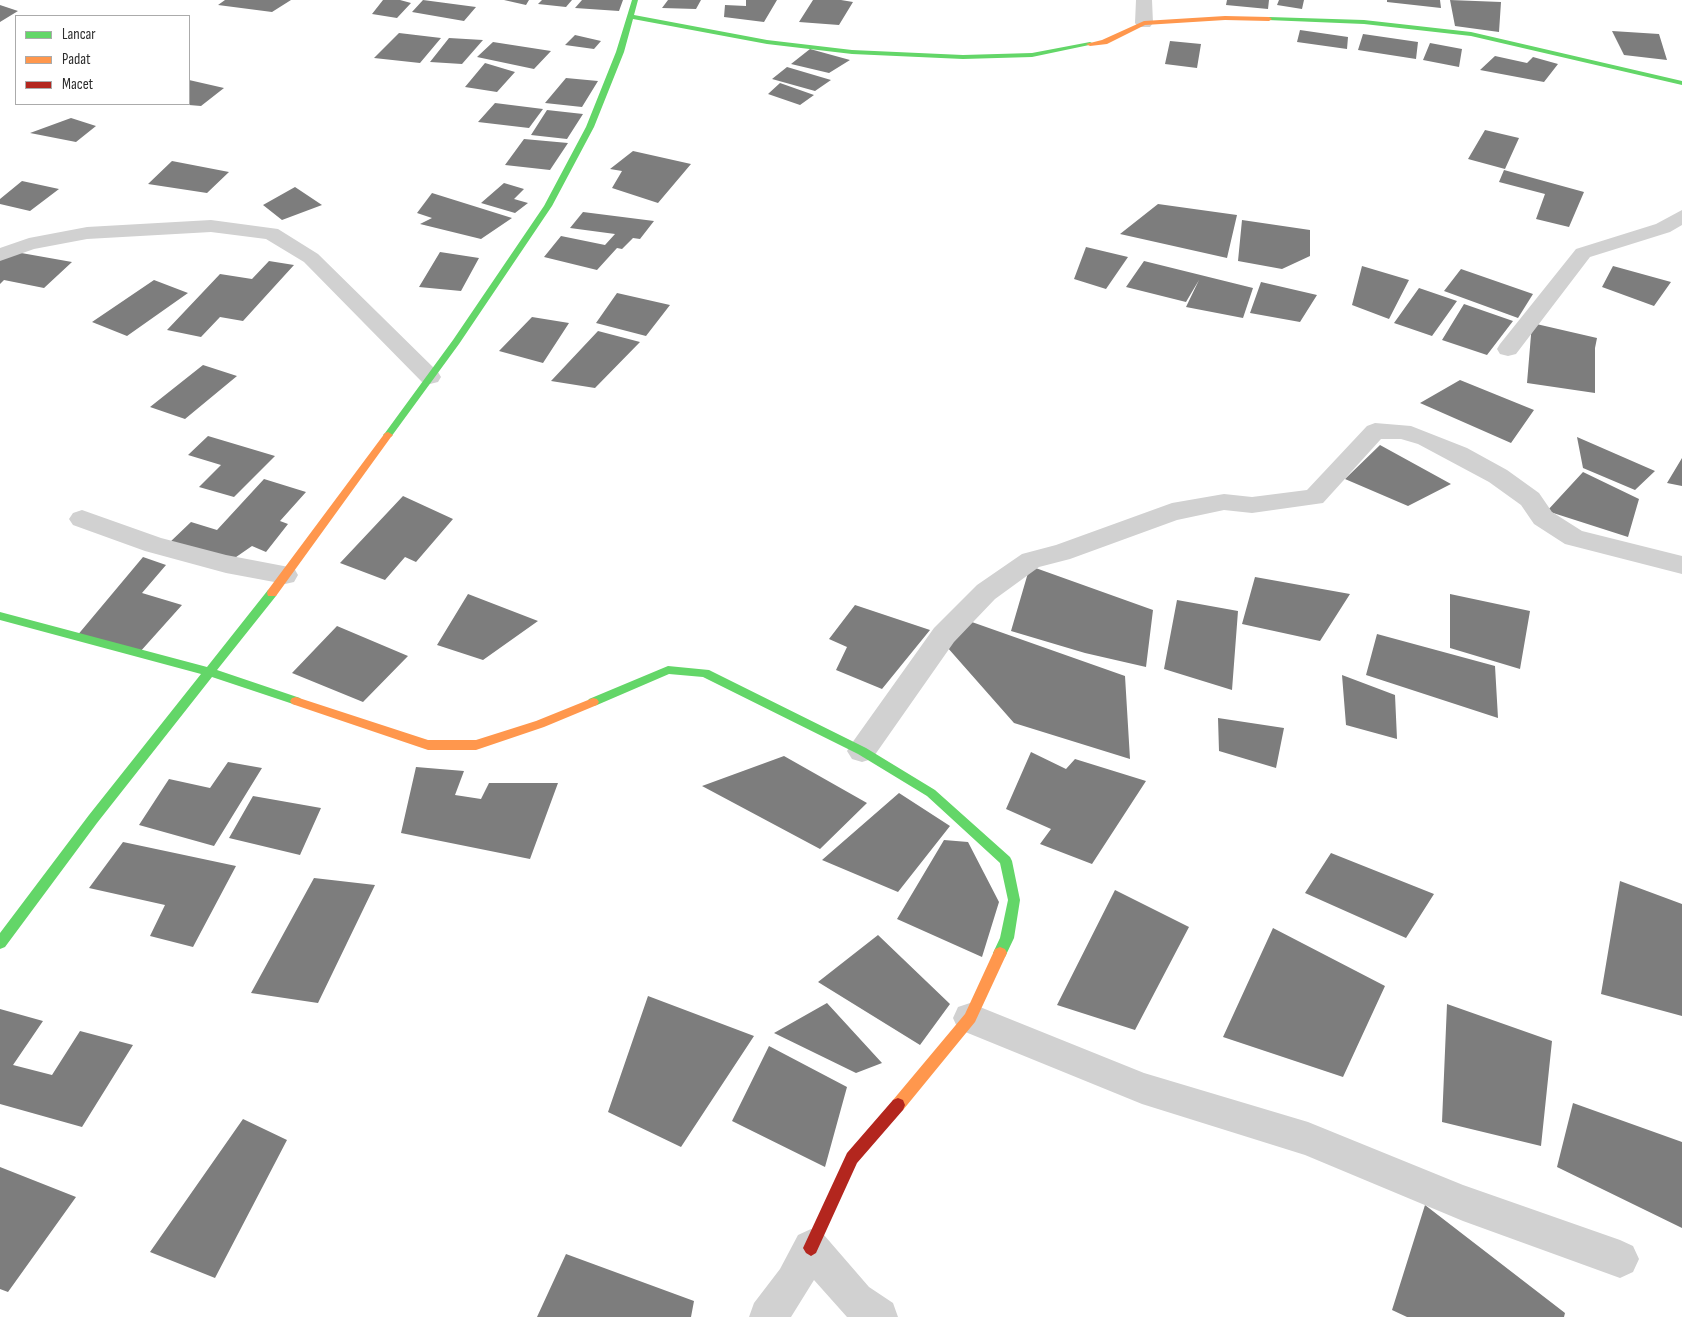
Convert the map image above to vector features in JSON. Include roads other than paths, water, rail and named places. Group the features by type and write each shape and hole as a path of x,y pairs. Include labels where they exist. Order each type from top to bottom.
{"street":[{"path":"0,943 93,819 285,574 430,377 548,206 590,128 631,17 635,0"},
{"path":"1144,0 1144,22"},
{"path":"631,17 767,42 852,52 963,57 1032,55 1104,42 1144,22 1224,18 1354,22 1461,33 1546,50 1682,83"},
{"path":"1508,349 1583,253 1664,228 1682,216"},
{"path":"0,255 30,244 87,233 212,226 271,233 311,258 430,377"},
{"path":"862,751 944,635 986,592 1030,560 1062,553 1172,512 1224,502 1252,505 1314,497 1376,431 1403,431 1458,454 1498,476 1530,499 1543,518 1574,538 1682,565"},
{"path":"82,519 154,545 226,564 285,574"},
{"path":"0,616 210,672 428,745 476,745 540,724 668,670 705,673 862,751 931,793 1006,861 1014,900 1007,938 970,1018 938,1059 852,1158 811,1248 793,1282 768,1317"},
{"path":"970,1018 1142,1088 1308,1139 1463,1203 1620,1259"},
{"path":"811,1248 856,1300 879,1317"}]}
